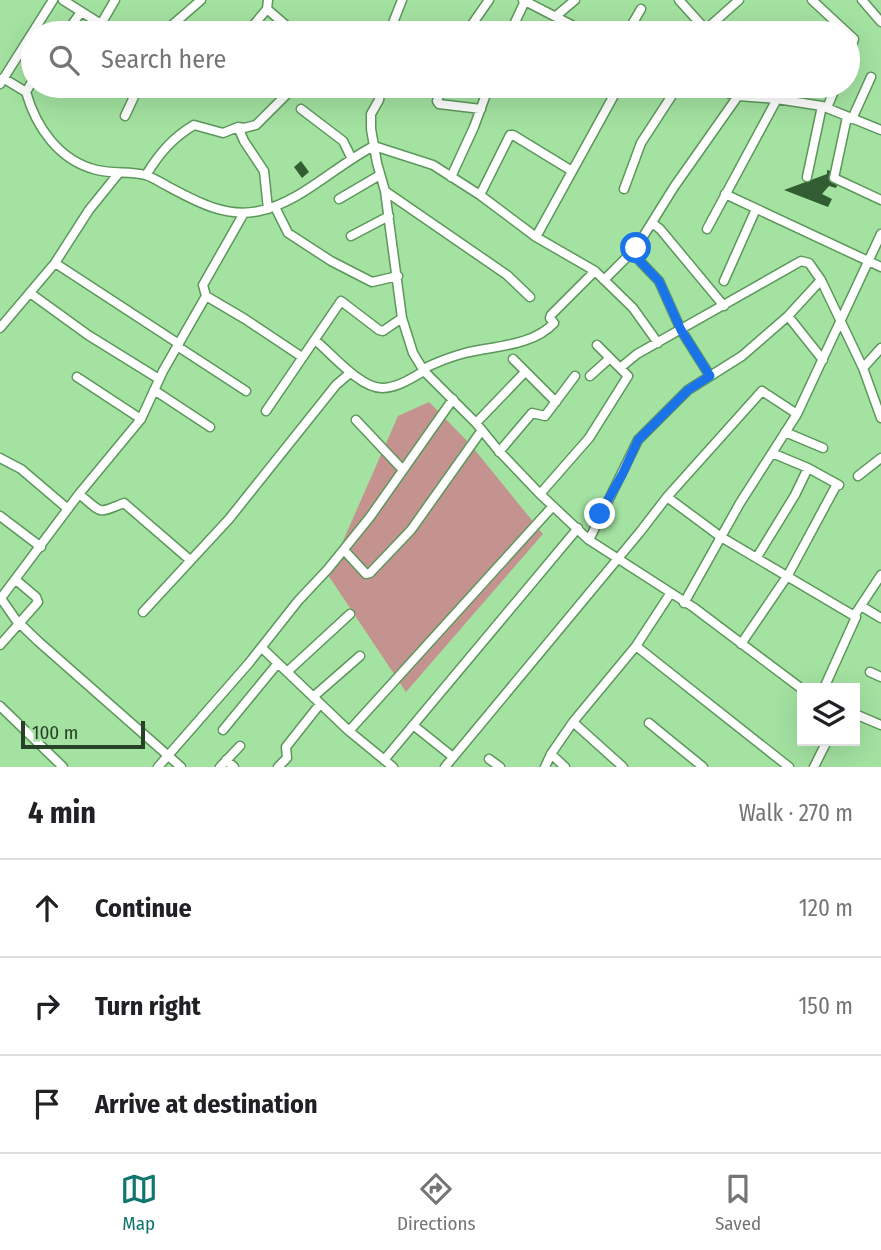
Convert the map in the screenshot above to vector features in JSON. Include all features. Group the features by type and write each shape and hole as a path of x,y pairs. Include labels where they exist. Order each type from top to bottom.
{"street":[{"path":"40,21 53,0"},
{"path":"63,0 96,21"},
{"path":"103,21 115,0"},
{"path":"177,21 201,0"},
{"path":"394,21 402,0"},
{"path":"474,21 489,0"},
{"path":"555,16 575,0"},
{"path":"679,0 695,21"},
{"path":"716,21 739,0"},
{"path":"862,0 881,22"},
{"path":"515,21 524,1 564,21"},
{"path":"817,2 836,21"},
{"path":"256,21 267,5 282,21"},
{"path":"634,21 641,9"},
{"path":"75,21 81,12"},
{"path":"21,51 2,81 21,90"},
{"path":"871,77 850,118 834,178 881,200"},
{"path":"28,98 32,114 44,133 66,155 94,169 118,174 146,175 207,206 244,213 272,208 315,184 351,157 374,146 433,166 480,195 536,237 595,271 633,308 658,343"},
{"path":"125,116 133,98"},
{"path":"146,175 162,150 194,125 223,133 238,127 256,125 283,98"},
{"path":"377,98 370,121 385,191 402,318 413,353 423,370 479,426 499,452 540,494 589,540 684,603 797,685"},
{"path":"438,98 439,104 481,109"},
{"path":"452,177 485,98"},
{"path":"536,237 612,98"},
{"path":"624,189 641,143 670,98"},
{"path":"604,280 632,253 737,98"},
{"path":"764,98 825,107 881,131"},
{"path":"807,177 830,98"},
{"path":"707,229 777,99"},
{"path":"301,109 343,141 351,157"},
{"path":"238,127 264,171 272,208 288,233 331,261 372,282 398,276"},
{"path":"480,195 510,135 572,171"},
{"path":"0,328 55,263 89,210 118,174"},
{"path":"339,199 380,176"},
{"path":"385,191 507,275 530,297"},
{"path":"725,194 881,267"},
{"path":"724,281 756,209"},
{"path":"181,767 20,623 1,597 79,494 141,419 159,379 205,296 203,285 244,213"},
{"path":"351,236 389,216"},
{"path":"652,223 660,229 724,306"},
{"path":"684,603 721,537 797,414 881,234"},
{"path":"632,253 659,281 681,330 710,376"},
{"path":"620,368 658,343 801,261 809,263 821,280 841,318 881,418"},
{"path":"55,263 246,391"},
{"path":"315,340 359,380 382,388 402,383 447,358 535,337 551,327 554,323 551,315 595,271"},
{"path":"589,540 638,440 688,390 742,356 788,316 821,280"},
{"path":"30,293 88,335 159,379"},
{"path":"205,296 245,318 302,357"},
{"path":"266,411 341,301 379,330 383,331 402,318"},
{"path":"788,316 823,360"},
{"path":"540,494 589,438 628,376 597,345"},
{"path":"863,368 881,348"},
{"path":"590,376 610,358"},
{"path":"513,359 556,402"},
{"path":"344,550 366,574 370,573 411,530 479,426 525,372"},
{"path":"143,612 245,499 337,385 350,373"},
{"path":"499,452 531,413 545,416 575,376"},
{"path":"77,377 141,419"},
{"path":"154,390 210,427"},
{"path":"445,767 667,497 762,391 797,414"},
{"path":"158,767 344,550 453,399"},
{"path":"356,419 403,470"},
{"path":"785,432 823,448"},
{"path":"741,644 788,575 838,484 772,453"},
{"path":"0,457 21,470 68,509"},
{"path":"858,476 881,458"},
{"path":"757,557 795,495 808,468"},
{"path":"79,494 100,511 106,512 124,503 190,560"},
{"path":"667,497 721,537 854,616"},
{"path":"349,731 552,506"},
{"path":"0,516 41,547"},
{"path":"384,760 578,528"},
{"path":"826,683 856,617 854,616 881,575"},
{"path":"0,645 38,602 36,597 16,580"},
{"path":"545,767 573,722 636,646 670,594"},
{"path":"861,606 881,618"},
{"path":"287,672 350,614"},
{"path":"636,646 789,767"},
{"path":"262,648 349,731 393,767"},
{"path":"278,767 286,758 286,747 317,700 360,656"},
{"path":"223,730 278,663"},
{"path":"870,672 881,677"},
{"path":"0,706 64,767"},
{"path":"860,716 881,725"},
{"path":"573,722 624,767"},
{"path":"649,723 703,767"},
{"path":"413,725 453,757"},
{"path":"220,767 240,746"},
{"path":"814,767 824,746"},
{"path":"551,754 565,767"},
{"path":"489,759 500,767"},
{"path":"226,760 234,767"}],"shaded area":[{"path":"429,402 470,444 543,534 406,692 328,575 398,416"}],"building":[{"path":"301,161 309,172 302,178 294,167"},
{"path":"827,170 831,171 831,178 838,183 836,188 829,186 822,194 832,199 828,207 784,190 827,174"}],"route":[{"path":"600,514 638,440 688,390 710,376 681,330 659,281 632,253 636,248"}]}
